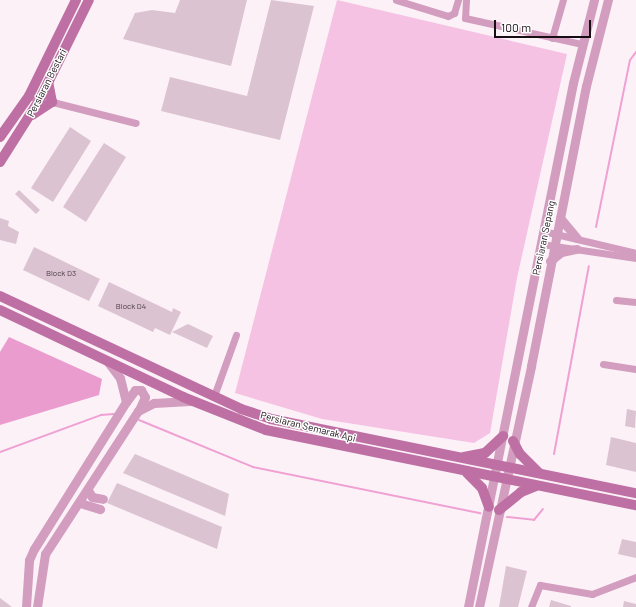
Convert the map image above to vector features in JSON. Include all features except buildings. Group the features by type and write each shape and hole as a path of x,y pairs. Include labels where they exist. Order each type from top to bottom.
{"main road":[{"name":"Persiaran Bestari","path":"14,118 76,0"},
{"name":"Persiaran Bestari","path":"0,162 40,99 89,0"},
{"name":"Persiaran Bestari","path":"0,137 29,96 38,74"},
{"path":"30,116 52,102 48,82"},
{"name":"Persiaran Semarak Api","path":"0,296 241,409 294,425 636,493"},
{"name":"Persiaran Semarak Api","path":"0,310 191,401 233,419 300,439 636,505"},
{"path":"456,458 480,455 503,436"},
{"path":"513,441 520,454 540,475"},
{"path":"466,472 482,488 494,509 521,492 536,486"}],"street":[{"path":"396,0 448,16 454,13 458,0"},
{"path":"466,0 465,18 581,44"},
{"path":"552,38 563,0"},
{"name":"Persiaran Sepang","path":"494,509 494,478 581,44 594,0"},
{"name":"Persiaran Sepang","path":"494,509 505,480 531,366 550,261 586,86 608,0"},
{"path":"29,96 136,123"},
{"path":"560,218 577,238"},
{"path":"543,231 636,253"},
{"path":"541,244 636,258"},
{"path":"550,261 561,252 577,250"},
{"path":"616,300 636,302"},
{"path":"214,396 236,335"},
{"path":"108,362 120,378 126,402"},
{"path":"603,364 636,369"},
{"path":"26,607 29,560 34,549 126,402 135,390 141,390 145,397 139,410 80,503 45,554 37,607"},
{"path":"139,410 154,403 191,401"},
{"path":"88,490 92,497 103,499"},
{"path":"80,503 100,509"},
{"path":"468,607 494,509"},
{"path":"478,607 494,509"},
{"path":"531,607 540,585 592,594 636,577"}],"shaded area":[{"path":"337,0 567,54 517,278 490,433 474,443 322,419 235,393"},
{"path":"9,337 102,379 99,395 0,425 0,352"}],"waterway":[{"path":"596,227 630,60 636,52"},
{"path":"554,454 589,266"},
{"path":"0,452 101,415 114,414"},
{"path":"139,420 253,467 480,513"},
{"path":"507,517 534,520 543,509"}]}
